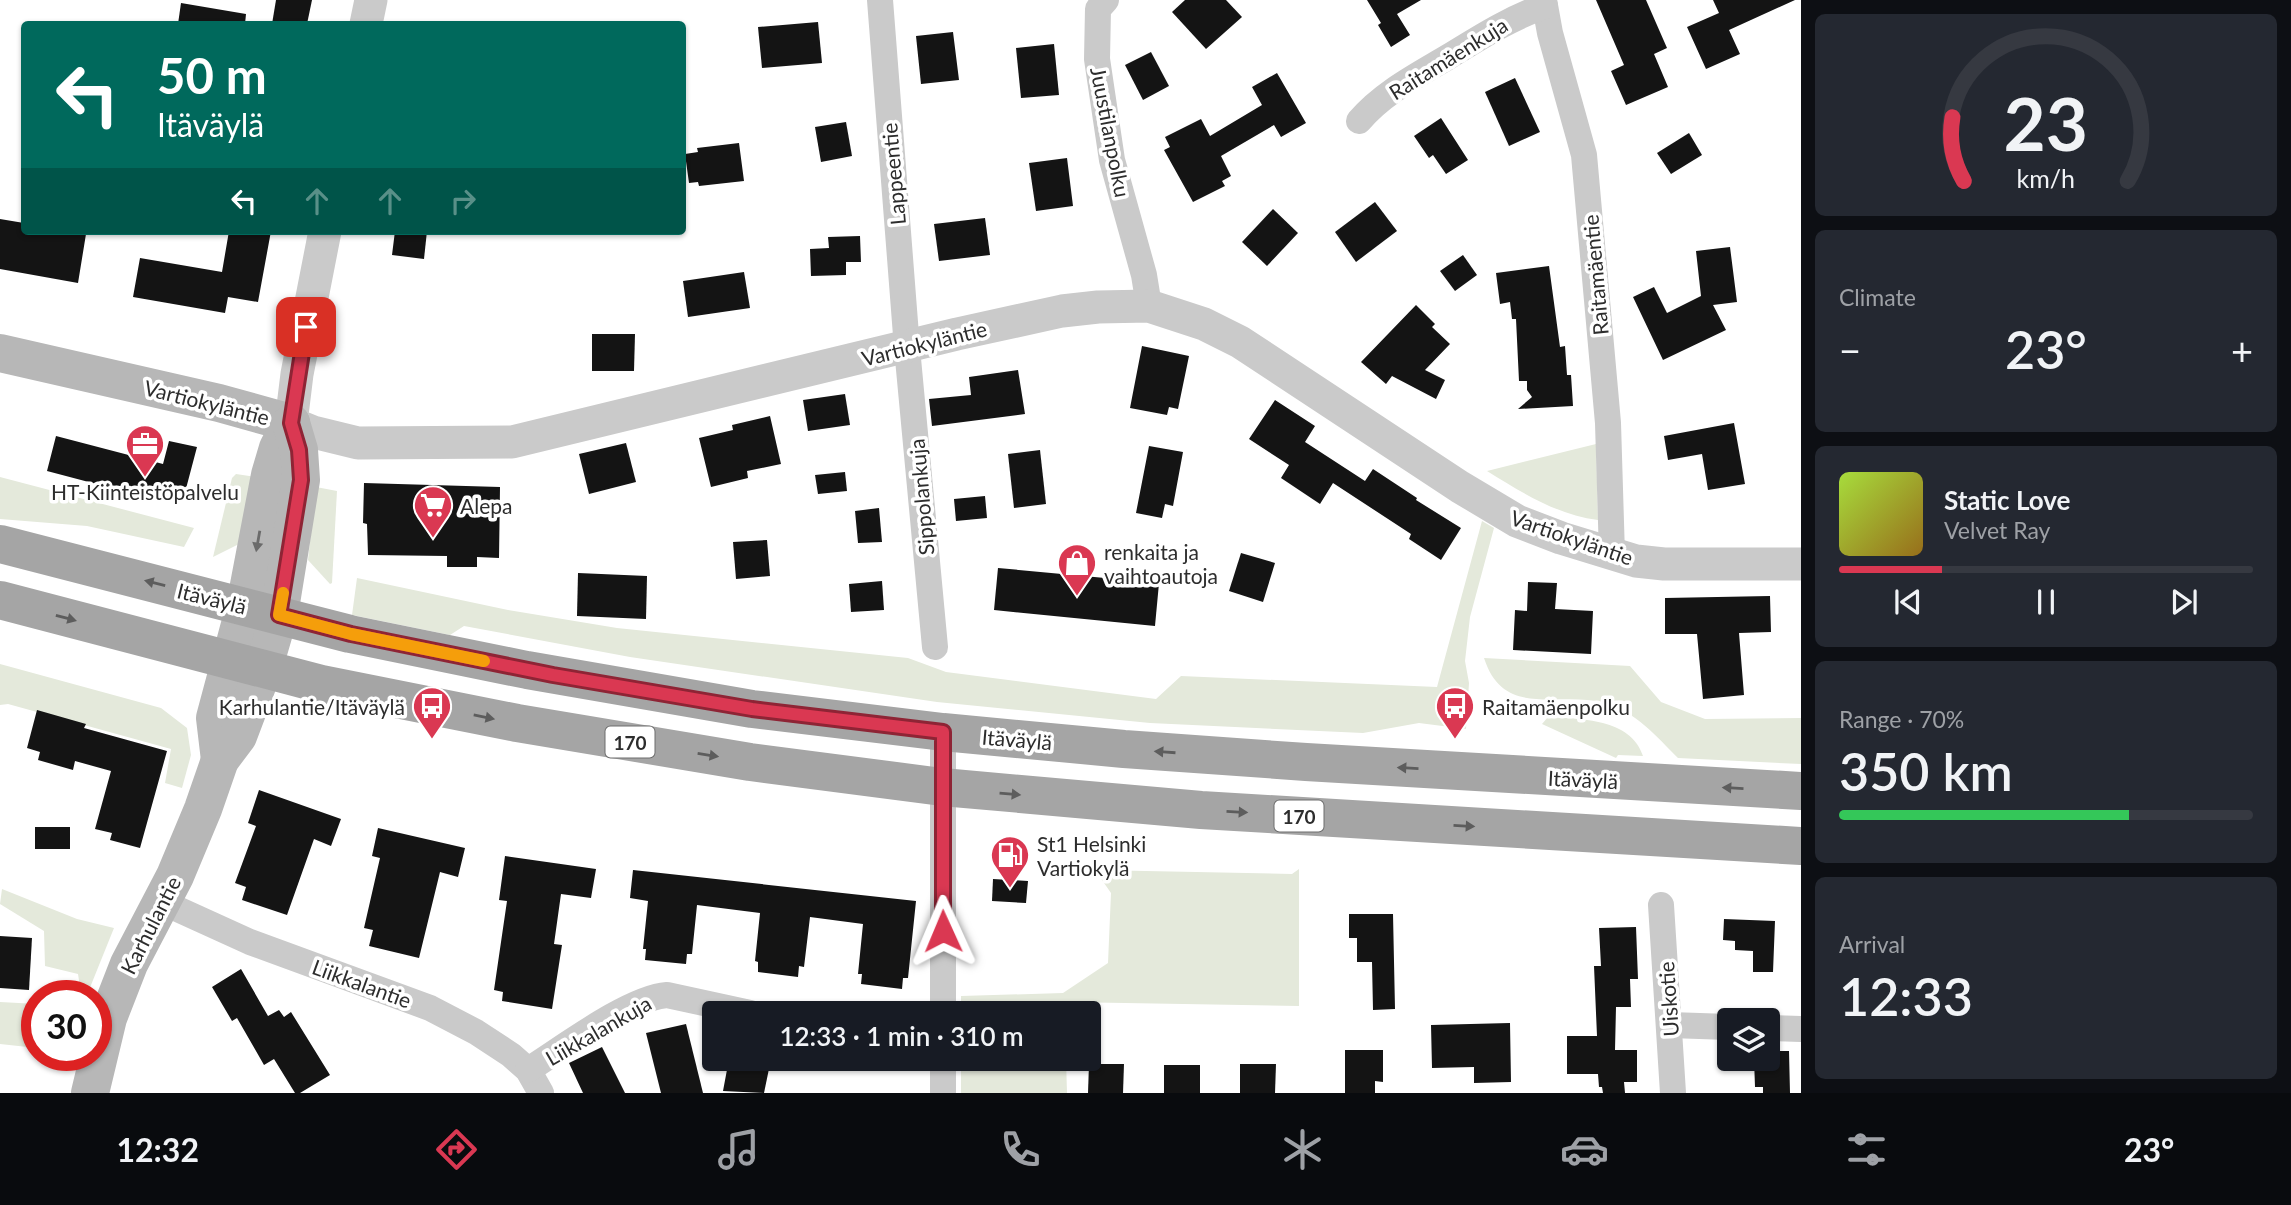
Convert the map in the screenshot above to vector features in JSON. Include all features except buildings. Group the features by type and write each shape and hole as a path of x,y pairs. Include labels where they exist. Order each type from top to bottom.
{"main road":[{"name":"Vartiokyläntie","path":"0,353 219,403 291,423"},
{"name":"Karhulantie","path":"90,1093 108,1018 124,975 144,930 162,902 203,809 220,760 238,736 247,666 262,611 270,475 278,448 291,423"},
{"name":"Itäväylä","path":"0,544 351,634 540,672 752,709 943,732 1124,749 1801,791"},
{"name":"170","path":"0,600 321,684 517,723 750,762 942,787 1200,810 1801,846"}],"street":[{"path":"367,21 371,0"},
{"name":"Lappeentie","path":"880,0 907,348"},
{"name":"Juustilanpolku","path":"1106,0 1098,9 1097,59 1112,160 1144,275 1149,306"},
{"name":"Raitamäenkuja","path":"1359,121 1400,86 1512,18 1544,3"},
{"name":"Raitamäentie","path":"1544,3 1584,155 1608,423 1612,555"},
{"path":"291,423 297,374 324,235"},
{"name":"Vartiokyläntie","path":"291,423 313,432 358,443 512,442 1062,312 1098,306 1149,306 1203,324 1240,342 1507,516 1612,555 1636,561 1664,564 1801,564"},
{"name":"Sippolankuja","path":"907,348 935,647"},
{"path":"943,732 943,1001"},
{"name":"Liikkalantie","path":"162,902 250,942 430,1008 512,1055 528,1070 541,1093"},
{"name":"Uiskotie","path":"1661,905 1673,1093"},
{"name":"Liikkalankuja","path":"528,1070 618,1013 655,996 667,995 702,1003"},
{"path":"1670,1025 1717,1027"},
{"path":"1780,1028 1801,1029"},
{"path":"943,1071 943,1093"}],"shaded area":[{"path":"1596,444 1598,520 1554,508 1487,471"},
{"path":"236,474 256,477 243,542 213,557 232,478"},
{"path":"0,477 194,528 184,547 87,526 0,519"},
{"path":"316,487 337,491 330,584 308,560"},
{"path":"1482,521 1494,528 1470,617 1465,661 1469,683 1466,729 1419,723 1363,733 1150,723 937,702 630,657 464,626 450,635 352,615 357,578 508,610 617,628 908,658 946,672 1156,699 1181,676 1437,687"},
{"path":"1484,658 1630,666 1661,702 1705,719 1801,718 1801,764 1678,758 1645,726 1616,707 1587,700 1534,699 1505,689 1493,677"},
{"path":"0,664 161,708 187,728 191,755 182,788 165,783 171,749 8,704 0,705"},
{"path":"1548,717 1589,720 1616,727 1637,743 1643,756 1618,755 1616,758 1542,724"},
{"path":"1299,869 1299,1006 961,1001 961,996 1063,993 1108,963 1111,893 1095,870 1292,874"},
{"path":"2,889 77,919 114,928 93,980 79,980 78,974 45,966 44,931 0,904"},
{"path":"0,1002 21,1003 21,1046 0,1044"},
{"path":"961,1071 1066,1071 1067,1093 961,1093"}],"slow traffic":[{"path":"283,593 279,615 351,634 484,661"}],"place":[{"name":"HT-Kiinteistöpalvelu","path":"145,478"},
{"name":"Alepa","path":"433,539"},
{"name":"renkaita ja vaihtoautoja","path":"1077,597"},
{"name":"Karhulantie/Itäväylä","path":"432,740"},
{"name":"Raitamäenpolku","path":"1455,740"},
{"name":"St1 Helsinki Vartiokylä","path":"1010,889"}],"route":[{"path":"306,327 291,423 299,450 301,480 279,615 351,634 553,675 752,709 943,732 943,931"}]}
